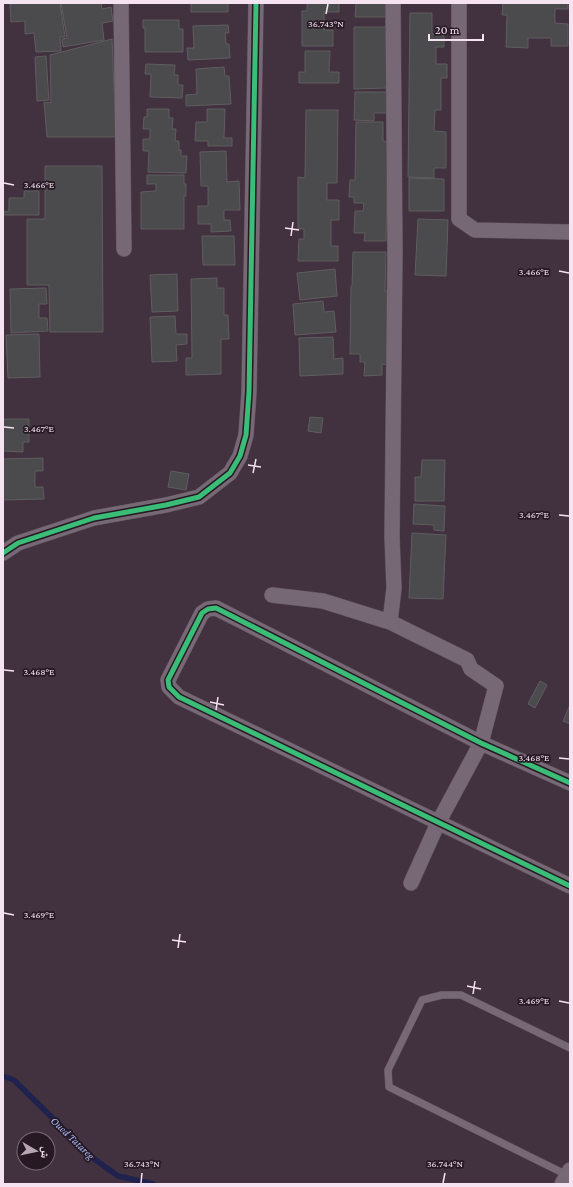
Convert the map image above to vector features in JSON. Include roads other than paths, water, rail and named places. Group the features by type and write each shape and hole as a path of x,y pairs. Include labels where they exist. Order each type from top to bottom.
{"street":[{"path":"121,3 124,249"},
{"path":"3,552 18,543 94,518 166,505 199,497 230,473 240,456 246,436 249,392 256,3"},
{"path":"390,622 394,588 392,537 396,251 393,3"},
{"path":"459,3 459,219 475,230 570,232"},
{"path":"272,595 323,601 390,622 467,660 471,669 496,686 481,743 438,823 411,883"},
{"path":"570,783 481,743 223,610 216,608 208,609 202,613 168,680 169,687 178,698 570,886"}],"lane":[{"path":"566,1176 389,1087 388,1070 422,1000 442,995 461,995 570,1048"}],"waterway":[{"name":"Oued Tatareg","path":"3,1076 14,1080 93,1158 118,1176 153,1184"}]}
